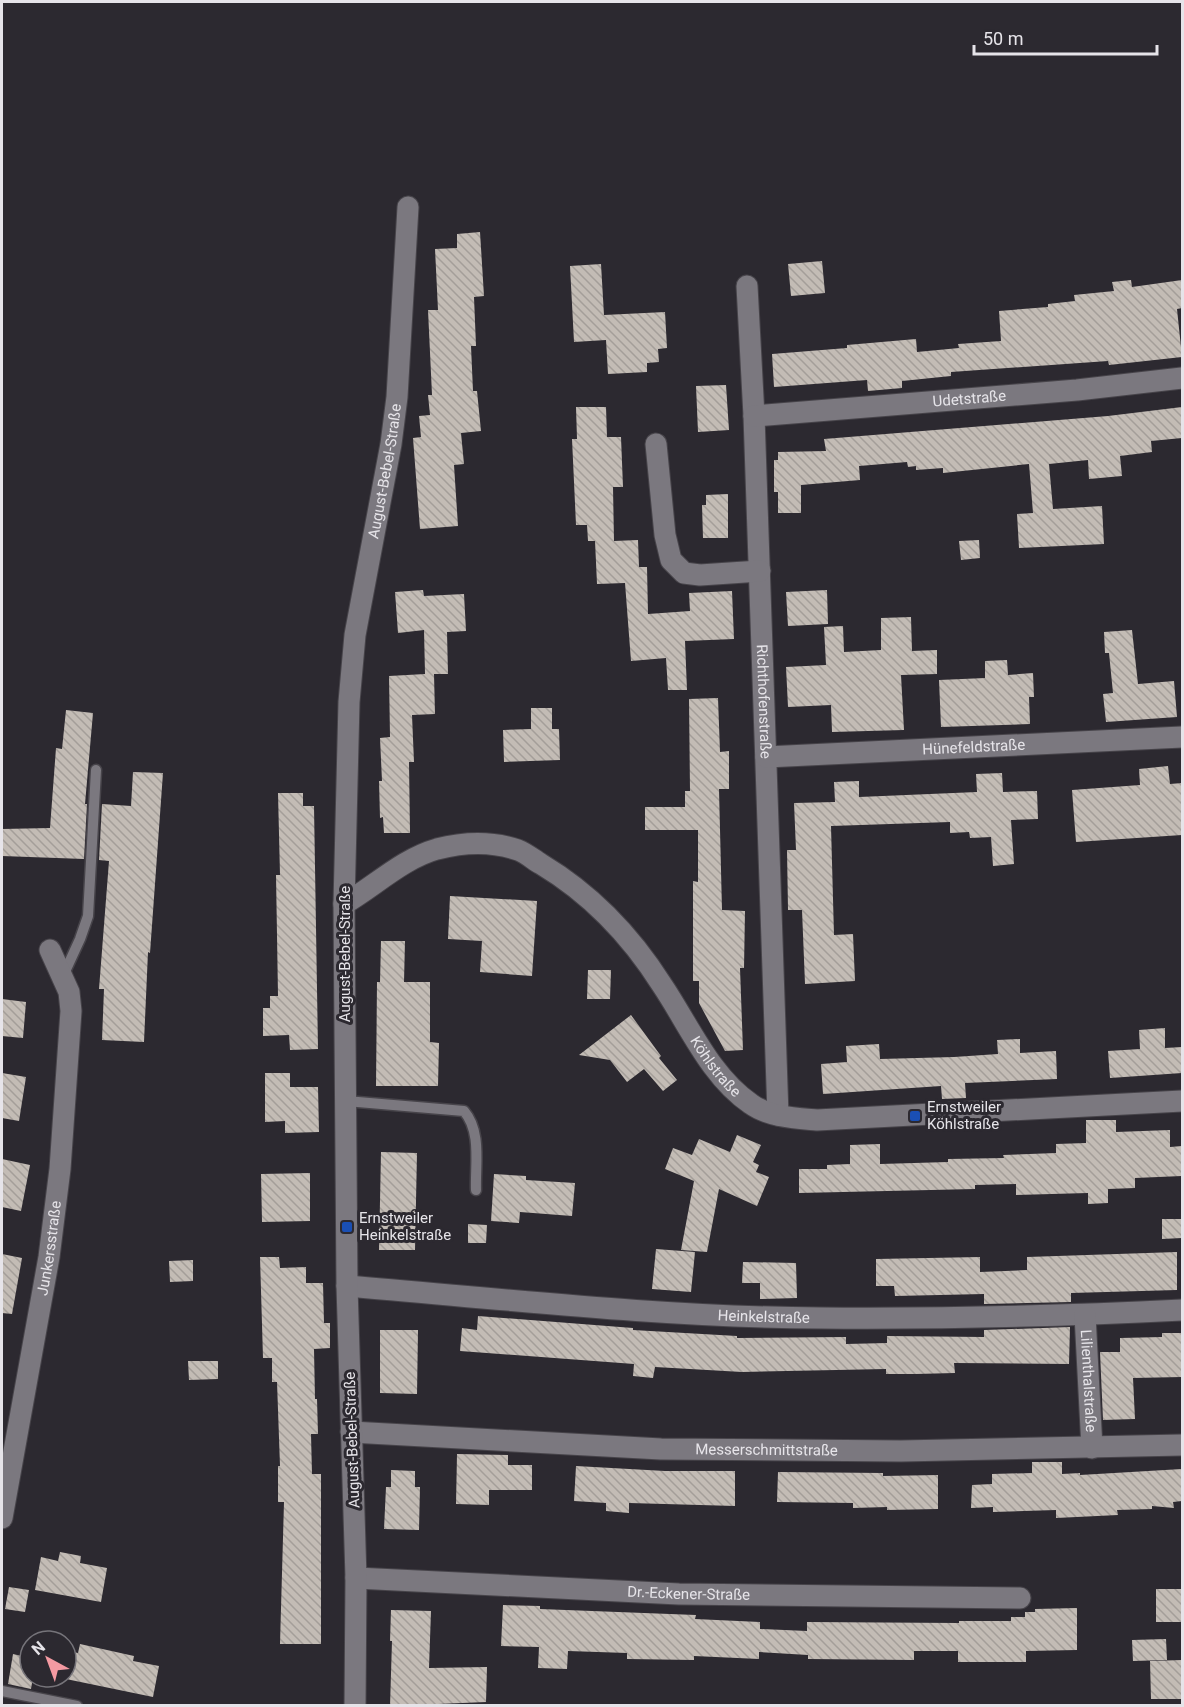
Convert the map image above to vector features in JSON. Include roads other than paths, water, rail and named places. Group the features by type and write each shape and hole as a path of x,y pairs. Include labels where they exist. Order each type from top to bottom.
{"street":[{"name":"August-Bebel-Straße","path":"355,1706 356,1578 347,1286 344,904 349,702 355,635 392,444 397,397 408,207"},
{"name":"Richthofenstraße","path":"747,286 760,571 778,1115"},
{"name":"Udetstraße","path":"754,416 1077,390 1182,378"},
{"path":"656,444 665,536 671,560 684,573 700,575 760,571"},
{"name":"Hünefeldstraße","path":"766,757 1182,737"},
{"name":"Köhlstraße","path":"344,904 401,866 435,850 463,844 490,844 519,851 558,874 592,900 626,936 661,982 714,1067 732,1089 753,1106 778,1115 817,1120 1182,1101"},
{"name":"Junkersstraße","path":"2,1518 49,1257 60,1169 71,1011 69,992 50,950"},
{"name":"Heinkelstraße","path":"347,1286 608,1308 820,1318 1085,1315 1182,1310"},
{"name":"Lilienthalstraße","path":"1085,1315 1092,1448"},
{"name":"Messerschmittstraße","path":"351,1432 479,1441 661,1449 901,1451 1182,1444"},
{"name":"Dr.-Eckener-Straße","path":"356,1578 679,1594 1020,1598"}],"lane":[{"path":"63,976 88,916 96,770"},
{"path":"346,1101 464,1112 471,1119 476,1132 476,1190"},
{"path":"2,1691 77,1706"}],"place":[{"name":"Ernstweiler Köhlstraße","path":"915,1116"},
{"name":"Ernstweiler Heinkelstraße","path":"347,1227"}]}
